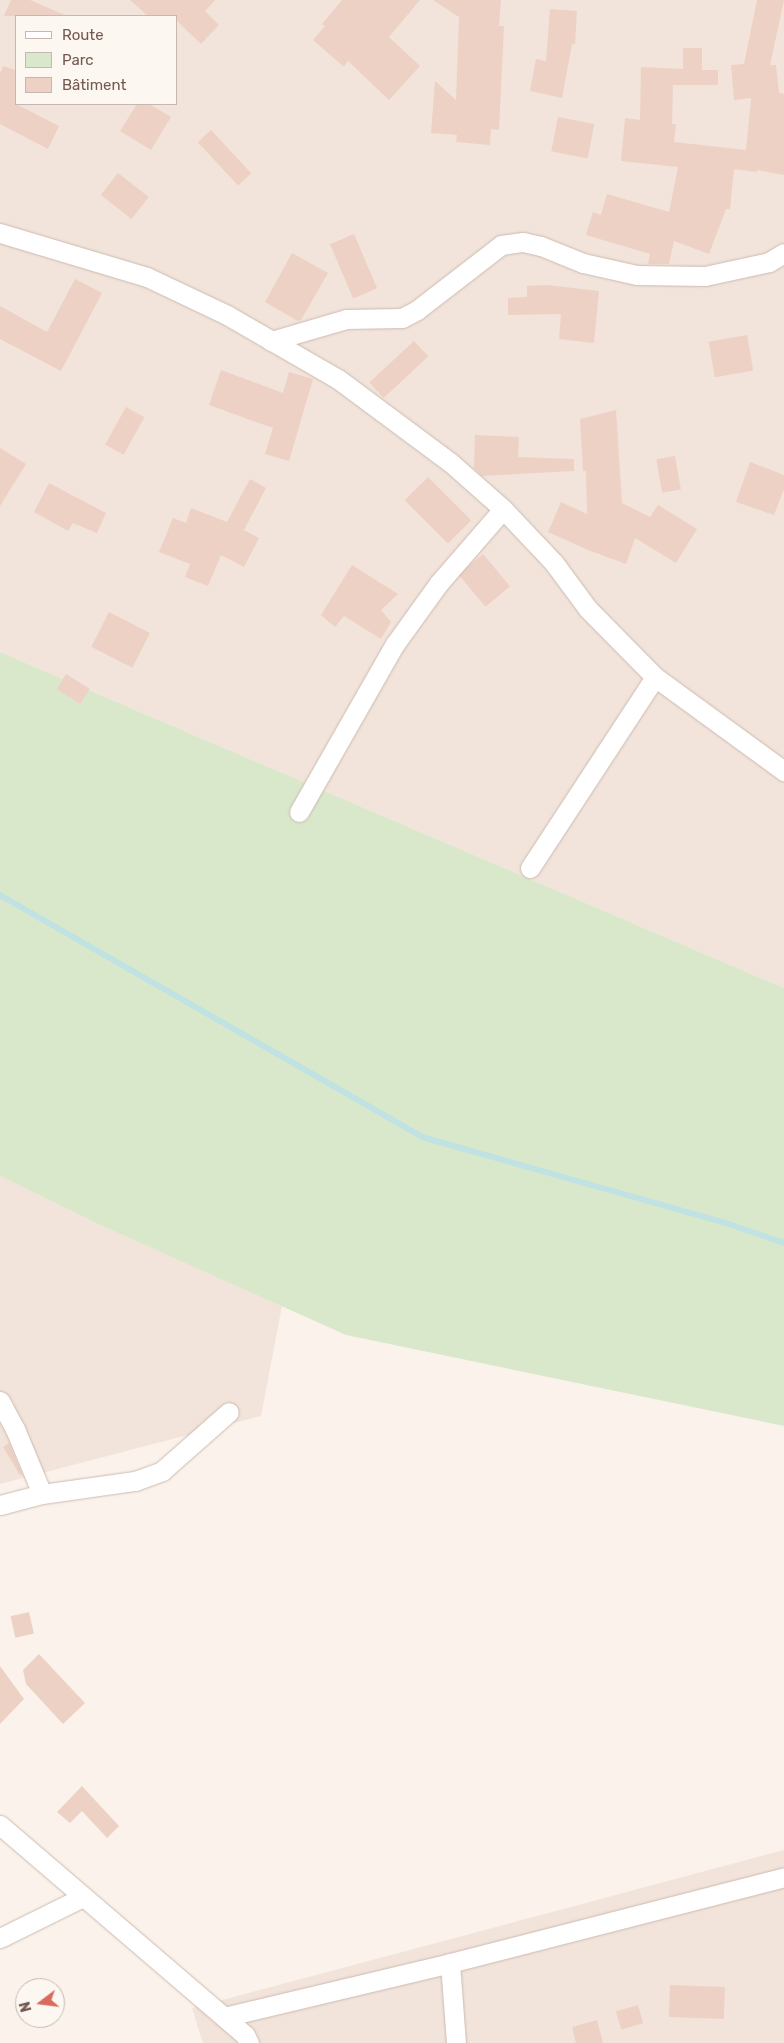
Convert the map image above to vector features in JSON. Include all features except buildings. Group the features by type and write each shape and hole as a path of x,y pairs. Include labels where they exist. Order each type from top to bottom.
{"street":[{"path":"0,233 147,277 227,316 338,379 451,463 503,509 554,563 588,609 655,677 784,771"},
{"path":"271,340 346,319 402,318 418,310 501,245 523,242 541,246 583,263 646,275 705,276 769,262 784,252"},
{"path":"299,812 395,644 439,583 503,509"},
{"path":"530,868 655,677"},
{"path":"0,1401 15,1429 42,1494"},
{"path":"0,1504 42,1494 135,1481 162,1471 229,1412"},
{"path":"0,1825 245,2035 250,2043"},
{"path":"224,2017 450,1963 784,1877"},
{"path":"0,1938 83,1898"},
{"path":"450,1963 456,2043"}],"shaded area":[{"path":"0,0 784,0 784,988 0,652"},
{"path":"0,1176 100,1225 282,1306 261,1416 0,1484"},
{"path":"784,1850 784,2043 203,2043 192,2008"}],"green space":[{"path":"0,652 784,988 784,1426 346,1335 100,1225 0,1176"}],"waterway":[{"path":"0,895 422,1137 729,1224 784,1243"}]}
